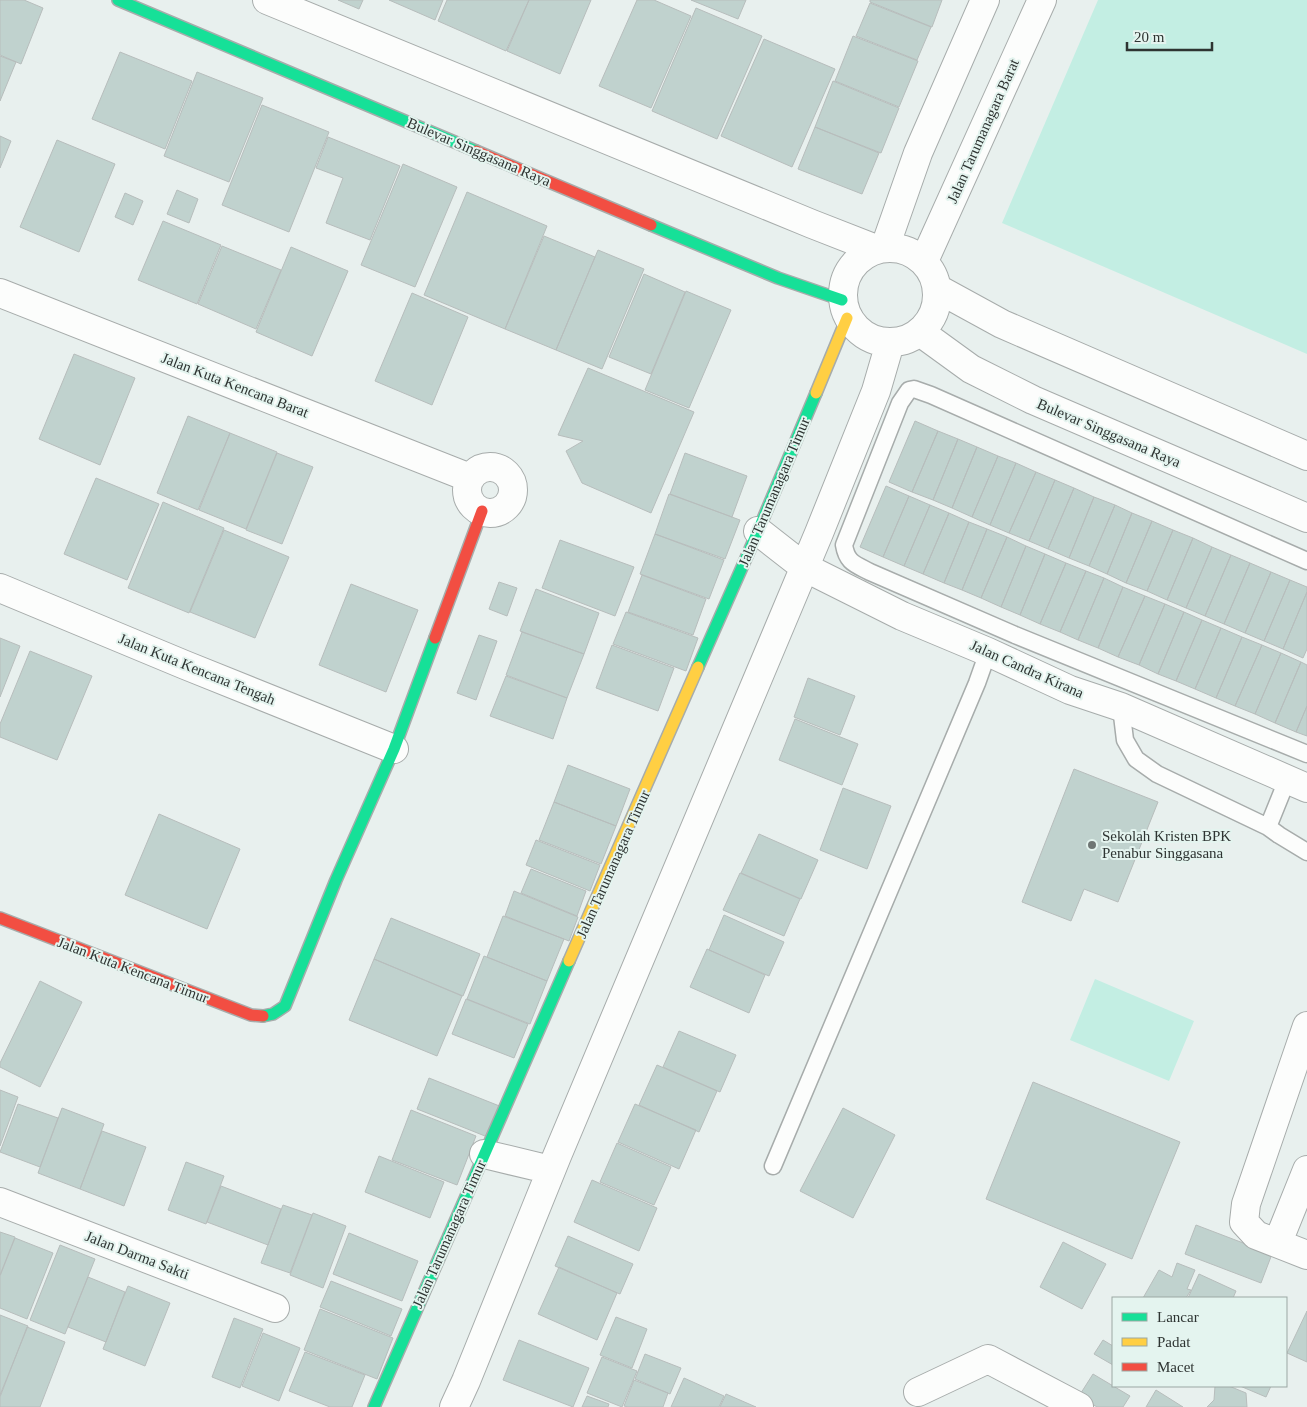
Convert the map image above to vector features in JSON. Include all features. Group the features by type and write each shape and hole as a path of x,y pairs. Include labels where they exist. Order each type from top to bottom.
{"street":[{"name":"Bulevar Singgasana Raya","path":"118,0 778,278 845,309"},
{"path":"267,0 803,221 880,248 906,250 924,261 933,274 938,289 934,313 920,332 906,340 890,343 865,337 845,309 845,278 857,260 880,248 918,153 985,0"},
{"name":"Jalan Tarumanagara Barat","path":"924,261 1042,0"},
{"path":"938,289 1002,324 1307,456"},
{"name":"Jalan Kuta Kencana Barat","path":"0,293 470,478"},
{"name":"Jalan Tarumanagara Timur","path":"374,1407 758,531 845,309"},
{"name":"Bulevar Singgasana Raya","path":"920,332 972,369 1033,400 1307,518"},
{"path":"454,1407 551,1170 818,533 888,397 890,343"},
{"path":"488,467 498,468 512,482 513,492 509,502 502,509 492,513 482,512 473,506 468,497 467,487 470,478 478,470 488,467"},
{"path":"394,748 482,512"},
{"name":"Jalan Candra Kirana","path":"758,531 804,567 902,616 988,652 1070,690 1121,708 1297,784"},
{"name":"Jalan Kuta Kencana Tengah","path":"0,588 394,748"},
{"name":"Jalan Kuta Kencana Timur","path":"0,918 251,1015 268,1016 278,1012 285,1006 336,880 394,748"},
{"path":"1307,1026 1246,1204 1244,1222 1256,1235 1278,1242 1307,1255"},
{"path":"484,1154 551,1170"},
{"path":"1278,1242 1307,1170"},
{"name":"Jalan Darma Sakti","path":"0,1202 275,1308"},
{"path":"918,1392 988,1359 1079,1407"}],"lane":[{"path":"1307,562 932,394 914,389 888,397 844,545 846,556 853,563 870,572 1015,635 1307,754"},
{"path":"818,533 844,545"},
{"path":"773,1166 977,683 988,652"},
{"path":"1121,708 1125,740 1136,758 1157,774 1268,826 1307,852"},
{"path":"1268,826 1297,784"}],"green space":[{"path":"1098,0 1307,0 1307,354 1002,223"},
{"path":"1095,979 1194,1021 1169,1081 1070,1040"}],"building":[{"path":"0,0 24,0 43,8 21,64 0,55"},
{"path":"338,0 363,0 359,9"},
{"path":"389,0 443,0 435,20"},
{"path":"447,0 529,0 506,51 438,21"},
{"path":"529,0 591,0 560,74 507,51"},
{"path":"637,0 654,0 691,16 651,108 599,86"},
{"path":"691,0 746,0 738,19"},
{"path":"870,0 942,0 932,27 870,2"},
{"path":"870,3 931,27 917,60 856,36"},
{"path":"696,8 762,36 717,139 652,111"},
{"path":"853,36 918,61 899,107 835,81"},
{"path":"764,39 835,69 792,167 721,136"},
{"path":"120,52 192,81 165,149 92,119"},
{"path":"0,56 16,62 0,101"},
{"path":"197,72 263,98 229,182 164,156"},
{"path":"833,81 899,108 881,153 815,127"},
{"path":"262,105 329,132 289,232 222,205"},
{"path":"815,127 879,153 862,194 798,169"},
{"path":"0,136 11,141 0,168"},
{"path":"328,137 400,166 370,240 326,223 343,178 316,168"},
{"path":"57,140 115,164 79,252 20,227"},
{"path":"403,164 457,187 415,287 361,265"},
{"path":"177,190 198,199 189,223 167,214"},
{"path":"467,192 547,226 505,329 424,295"},
{"path":"125,193 143,201 133,225 115,217"},
{"path":"163,221 221,245 197,304 138,280"},
{"path":"544,236 595,257 556,350 505,329"},
{"path":"222,246 281,270 256,329 198,304"},
{"path":"291,247 348,271 312,356 256,332"},
{"path":"598,250 644,269 602,369 556,350"},
{"path":"644,274 685,292 651,374 609,357"},
{"path":"686,291 731,310 689,408 645,390"},
{"path":"412,293 468,317 432,405 375,381"},
{"path":"74,354 135,378 100,465 39,439"},
{"path":"588,368 694,412 651,513 582,483 566,451 583,441 558,435"},
{"path":"188,416 230,433 198,510 157,493"},
{"path":"915,421 938,431 912,492 889,482"},
{"path":"938,431 958,439 933,500 912,492"},
{"path":"230,433 277,452 246,529 199,510"},
{"path":"958,439 977,447 952,508 933,500"},
{"path":"977,447 998,456 972,517 952,508"},
{"path":"277,453 313,467 282,544 246,530"},
{"path":"685,453 747,476 732,517 670,494"},
{"path":"998,456 1016,463 990,525 972,517"},
{"path":"1016,463 1036,472 1009,533 990,525"},
{"path":"1036,472 1055,480 1029,541 1009,533"},
{"path":"96,478 159,504 127,580 64,554"},
{"path":"1055,480 1074,488 1048,549 1029,541"},
{"path":"886,486 909,496 883,557 860,547"},
{"path":"1074,488 1094,497 1069,558 1048,549"},
{"path":"669,494 740,520 725,559 655,534"},
{"path":"909,496 930,505 904,566 883,557"},
{"path":"1094,497 1115,505 1089,566 1069,558"},
{"path":"163,502 224,528 189,613 128,588"},
{"path":"930,505 949,513 923,574 904,566"},
{"path":"1115,505 1132,513 1107,574 1089,566"},
{"path":"949,513 969,522 944,583 923,574"},
{"path":"1132,513 1152,521 1126,583 1107,574"},
{"path":"1152,521 1173,530 1147,591 1126,583"},
{"path":"969,522 987,529 962,590 944,583"},
{"path":"987,529 1007,537 981,598 962,590"},
{"path":"224,530 289,557 255,638 190,612"},
{"path":"1173,530 1193,538 1167,600 1147,591"},
{"path":"655,534 724,560 709,599 640,574"},
{"path":"1007,537 1026,546 1001,607 981,598"},
{"path":"1193,538 1212,547 1186,608 1167,600"},
{"path":"560,540 634,567 615,616 542,588"},
{"path":"1026,546 1045,554 1020,615 1001,607"},
{"path":"1212,547 1231,555 1205,616 1186,608"},
{"path":"1045,554 1066,563 1040,624 1020,615"},
{"path":"1231,555 1250,563 1224,624 1205,616"},
{"path":"1066,563 1086,571 1060,632 1040,624"},
{"path":"1250,563 1271,572 1245,633 1224,624"},
{"path":"1086,571 1104,578 1078,640 1060,632"},
{"path":"1271,572 1290,580 1264,641 1245,633"},
{"path":"642,575 706,599 693,635 628,612"},
{"path":"1104,578 1123,587 1098,648 1078,640"},
{"path":"1290,580 1307,587 1307,592 1283,649 1264,641"},
{"path":"499,582 517,588 507,616 489,609"},
{"path":"351,584 418,610 386,692 319,665"},
{"path":"1123,587 1145,596 1118,657 1098,648"},
{"path":"536,589 599,613 584,654 520,631"},
{"path":"1307,592 1307,649 1303,658 1283,649"},
{"path":"1145,596 1165,604 1139,665 1118,657"},
{"path":"1165,604 1184,612 1158,674 1139,665"},
{"path":"626,612 698,638 686,671 613,644"},
{"path":"1184,612 1202,620 1176,681 1158,674"},
{"path":"1202,620 1221,628 1195,689 1176,681"},
{"path":"1221,628 1242,637 1216,698 1195,689"},
{"path":"522,632 584,654 567,698 506,675"},
{"path":"479,635 497,641 476,700 457,693"},
{"path":"1242,637 1262,645 1235,706 1216,698"},
{"path":"0,638 20,646 0,697"},
{"path":"612,645 674,668 658,711 596,688"},
{"path":"1262,645 1281,653 1255,714 1235,706"},
{"path":"30,651 92,676 57,760 0,737 0,724"},
{"path":"1281,653 1301,662 1275,723 1255,714"},
{"path":"1301,662 1307,665 1307,706 1296,732 1275,723"},
{"path":"506,676 567,698 553,739 490,716"},
{"path":"808,678 855,696 840,735 794,717"},
{"path":"1307,706 1307,736 1296,732"},
{"path":"795,719 858,744 842,785 779,760"},
{"path":"568,765 630,789 616,826 554,802"},
{"name":"Sekolah Kristen BPK Penabur Singgasana","path":"1074,769 1158,802 1118,902 1084,889 1071,921 1022,902"},
{"path":"843,788 891,806 867,869 820,850"},
{"path":"554,802 616,826 601,864 539,840"},
{"path":"159,814 240,849 207,929 125,895"},
{"path":"759,834 818,860 801,899 741,873"},
{"path":"536,840 600,865 590,891 526,865"},
{"path":"531,869 586,891 577,916 521,893"},
{"path":"740,873 800,899 784,936 723,910"},
{"path":"514,891 578,917 569,941 505,916"},
{"path":"724,915 784,942 769,976 709,950"},
{"path":"503,916 564,939 547,981 487,957"},
{"path":"391,918 480,954 463,996 374,959"},
{"path":"707,949 765,975 749,1013 690,987"},
{"path":"484,956 547,981 530,1024 467,999"},
{"path":"374,959 462,996 437,1056 349,1020"},
{"path":"40,981 82,1002 40,1087 0,1067 0,1063"},
{"path":"466,999 528,1024 514,1058 452,1034"},
{"path":"679,1031 736,1055 720,1092 663,1067"},
{"path":"657,1065 717,1091 699,1132 639,1105"},
{"path":"429,1078 502,1107 490,1138 417,1109"},
{"path":"1033,1082 1180,1142 1132,1259 986,1199"},
{"path":"0,1090 18,1097 0,1146"},
{"path":"18,1104 58,1118 40,1167 0,1152"},
{"path":"635,1104 696,1130 679,1169 618,1142"},
{"path":"62,1108 104,1124 80,1189 38,1173"},
{"path":"843,1108 895,1135 853,1218 800,1191"},
{"path":"411,1110 476,1136 457,1185 392,1160"},
{"path":"102,1131 146,1147 124,1206 80,1189"},
{"path":"617,1143 671,1167 654,1205 600,1182"},
{"path":"379,1156 444,1182 430,1218 365,1192"},
{"path":"186,1162 224,1176 206,1224 168,1210"},
{"path":"592,1180 657,1208 639,1251 574,1222"},
{"path":"221,1186 281,1209 268,1245 207,1222"},
{"path":"283,1205 312,1215 290,1273 261,1263"},
{"path":"313,1213 346,1226 323,1288 290,1275"},
{"path":"1196,1225 1272,1254 1261,1283 1185,1254"},
{"path":"0,1232 15,1237 0,1275"},
{"path":"349,1233 418,1261 402,1301 333,1274"},
{"path":"568,1236 633,1264 620,1294 555,1266"},
{"path":"15,1238 53,1253 27,1319 0,1308 0,1276"},
{"path":"1063,1242 1106,1264 1082,1309 1040,1287"},
{"path":"60,1245 95,1259 65,1334 30,1320"},
{"path":"1177,1263 1195,1270 1187,1289 1191,1290 1187,1297 1144,1297 1159,1270 1172,1277"},
{"path":"559,1267 617,1293 597,1340 538,1314"},
{"path":"1199,1274 1236,1291 1233,1297 1188,1297"},
{"path":"88,1277 125,1292 106,1342 68,1327"},
{"path":"331,1281 402,1309 391,1336 320,1307"},
{"path":"128,1286 170,1303 145,1366 103,1349"},
{"path":"320,1309 393,1338 377,1379 304,1350"},
{"path":"1307,1311 1307,1362 1287,1353"},
{"path":"0,1315 28,1326 0,1395"},
{"path":"616,1317 647,1329 632,1368 600,1355"},
{"path":"234,1318 263,1329 240,1388 212,1377"},
{"path":"27,1327 65,1342 40,1407 0,1407 0,1397"},
{"path":"263,1333 300,1348 279,1401 242,1386"},
{"path":"519,1340 589,1368 573,1407 503,1380"},
{"path":"1103,1340 1112,1345 1112,1364 1094,1354"},
{"path":"305,1352 365,1375 352,1407 330,1407 289,1391"},
{"path":"645,1354 681,1368 670,1394 635,1379"},
{"path":"602,1357 637,1371 622,1407 587,1393"},
{"path":"1093,1374 1130,1396 1123,1407 1097,1407 1079,1396"},
{"path":"684,1378 724,1396 719,1407 671,1407"},
{"path":"634,1380 668,1393 663,1407 624,1406"},
{"path":"1215,1387 1231,1387 1246,1393 1247,1407 1207,1407 1214,1400"},
{"path":"1242,1387 1271,1387 1266,1397"},
{"path":"1156,1390 1183,1407 1146,1407"},
{"path":"726,1394 756,1407 720,1407"},
{"path":"587,1396 609,1404 608,1407 582,1407"}],"traffic: fast":[{"path":"118,0 476,151"},
{"path":"651,225 778,278 842,300"},
{"path":"698,667 816,393"},
{"path":"263,1016 273,1014 285,1006 336,880 394,749 435,638"},
{"path":"374,1407 569,961"}],"traffic: slow":[{"path":"816,393 847,318"},
{"path":"569,961 698,667"}],"traffic: jam":[{"path":"476,151 651,225"},
{"path":"435,638 482,511"},
{"path":"0,918 251,1015 263,1016"}],"place":[{"name":"Sekolah Kristen BPK Penabur Singgasana","path":"1092,845"}]}
